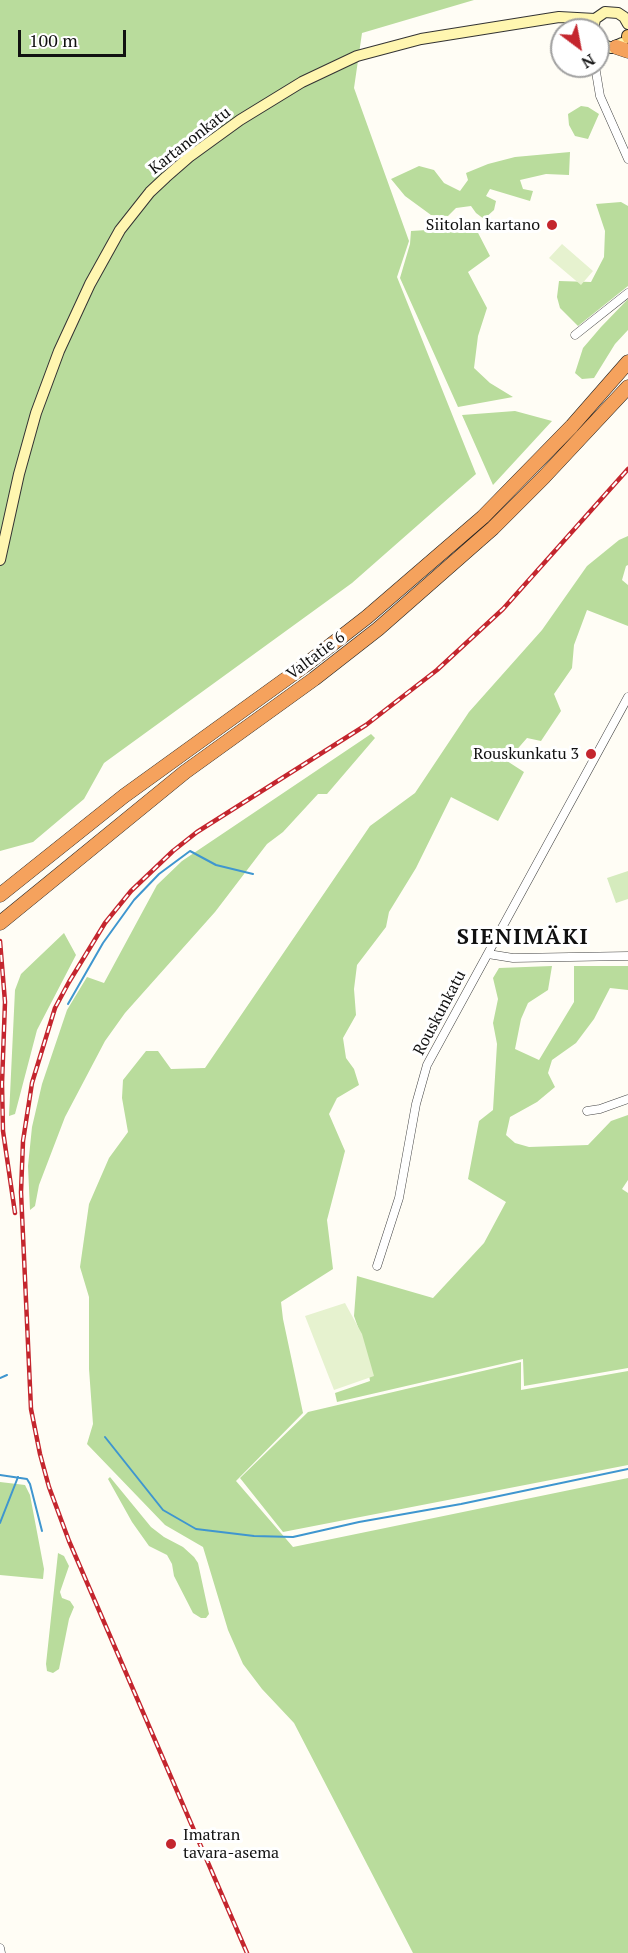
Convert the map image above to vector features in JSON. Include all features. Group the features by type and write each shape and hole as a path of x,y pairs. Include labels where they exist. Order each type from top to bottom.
{"highway":[{"name":"Valtatie 6","path":"0,895 124,796 368,617 483,517 610,385 628,361"},
{"name":"Valtatie 6","path":"3,921 184,772 332,665 439,577 544,477 628,387"}],"main road":[{"name":"Kartanonkatu","path":"600,18 606,12 618,13 627,17"},
{"name":"Kartanonkatu","path":"0,560 19,474 36,413 59,351 90,284 116,238 150,192 189,157 240,120 302,82 357,56 421,39 559,16 567,18"},
{"path":"622,49 628,36"}],"street":[{"path":"597,78 605,111 628,159"},
{"path":"575,335 628,293"},
{"name":"Rouskunkatu","path":"377,1266 399,1198 416,1104 427,1065 628,697"},
{"path":"488,954 513,958 628,956"},
{"path":"587,1111 628,1099"},
{"path":"0,1948 1,1953"}],"green space":[{"path":"0,0 474,0 362,33 354,88 409,241 397,277 476,474 352,583 104,763 84,799 33,842 0,851"},
{"path":"581,106 588,107 599,114 588,139 575,136 569,125 568,114"},
{"path":"570,152 569,175 546,174 520,180 523,189 533,191 530,201 490,189 486,196 496,201 494,210 484,219 471,206 456,208 448,216 431,215 405,196 391,179 419,166 434,170 444,183 460,191 468,180 466,173 488,164 515,157"},
{"path":"621,202 628,206 628,286 578,326 560,308 557,297 559,281 591,282 604,257 605,231 596,204"},
{"path":"475,227 490,256 468,272 487,308 478,336 474,368 490,383 513,397 458,407 400,278 410,244 411,231"},
{"path":"562,244 593,271 581,285 549,258"},
{"path":"628,299 628,330 615,344 594,378 582,379 575,373 583,348"},
{"path":"515,411 552,421 493,485 462,415"},
{"path":"628,536 628,565 622,580 628,585 628,626 587,610 574,645 572,668 554,694 561,711 541,741 527,738 507,761 524,772 498,821 451,797 416,868 389,912 386,927 357,965 354,989 356,1015 343,1038 346,1058 354,1069 359,1085 337,1098 329,1114 345,1151 327,1220 333,1269 281,1302 303,1413 236,1481 293,1547 628,1478 628,1953 413,1953 294,1723 262,1689 243,1664 228,1630 203,1547 165,1525 87,1444 93,1424 89,1369 89,1297 80,1267 89,1204 109,1158 128,1132 122,1098 123,1080 146,1051 158,1051 171,1069 205,1068 370,826 415,793 469,712 542,630 587,566 619,540"},
{"path":"371,734 375,738 327,794 318,794 283,832 267,844 215,912 125,1013 105,1041 65,1117 39,1185 35,1206 30,1210 28,1166 32,1127 42,1084 67,1010 87,977 104,983 157,885 182,861"},
{"path":"628,871 628,899 616,903 607,878"},
{"path":"64,933 76,955 37,1030 15,1114 9,1116 15,990 21,974"},
{"path":"552,966 548,990 528,1003 521,1019 515,1049 539,1060 574,1002 574,966 628,966 628,990 610,988 594,1019 576,1043 552,1060 548,1073 555,1087 537,1102 510,1117 506,1135 515,1143 529,1147 588,1145 611,1121 628,1115 628,1180 622,1189 628,1193 628,1368 524,1386 523,1359 337,1402 335,1393 370,1381 364,1344 354,1316 357,1276 433,1298 484,1243 506,1202 468,1179 479,1121 493,1110 497,1044 493,1023 498,999 493,978 499,968"},
{"path":"345,1303 362,1334 374,1376 334,1390 305,1316"},
{"path":"521,1362 521,1390 628,1371 628,1465 283,1532 240,1478 308,1412"},
{"path":"110,1477 151,1527 183,1547 194,1557 198,1563 209,1614 206,1618 193,1613 174,1576 172,1564 167,1555 149,1546 132,1522 108,1479"},
{"path":"0,1482 25,1485 30,1495 44,1569 43,1579 0,1575"},
{"path":"58,1553 64,1556 69,1566 60,1592 62,1598 70,1601 74,1607 69,1619 59,1669 53,1673 47,1671 46,1664"}],"waterway":[{"path":"68,1004 103,943 134,900 159,874 190,851 216,865 253,874"},
{"path":"0,1378 7,1375"},
{"path":"105,1437 163,1510 196,1529 254,1536 293,1537 628,1469"},
{"path":"0,1475 27,1479 42,1531"},
{"path":"0,1523 18,1477"}],"railway":[{"path":"247,1953 69,1541 49,1487 40,1454 31,1409 21,1192 23,1141 32,1083 55,1008 105,923 131,891 173,851 197,832 366,725 437,670 503,609 628,469"},
{"path":"0,941 5,1002 3,1131 15,1213"}],"place":[{"name":"Siitolan kartano","path":"552,225"},
{"name":"Rouskunkatu 3","path":"591,754"},
{"name":"Imatran tavara-asema","path":"171,1844"}],"district":[{"name":"SIENIMÄKI","path":"523,938"}]}
